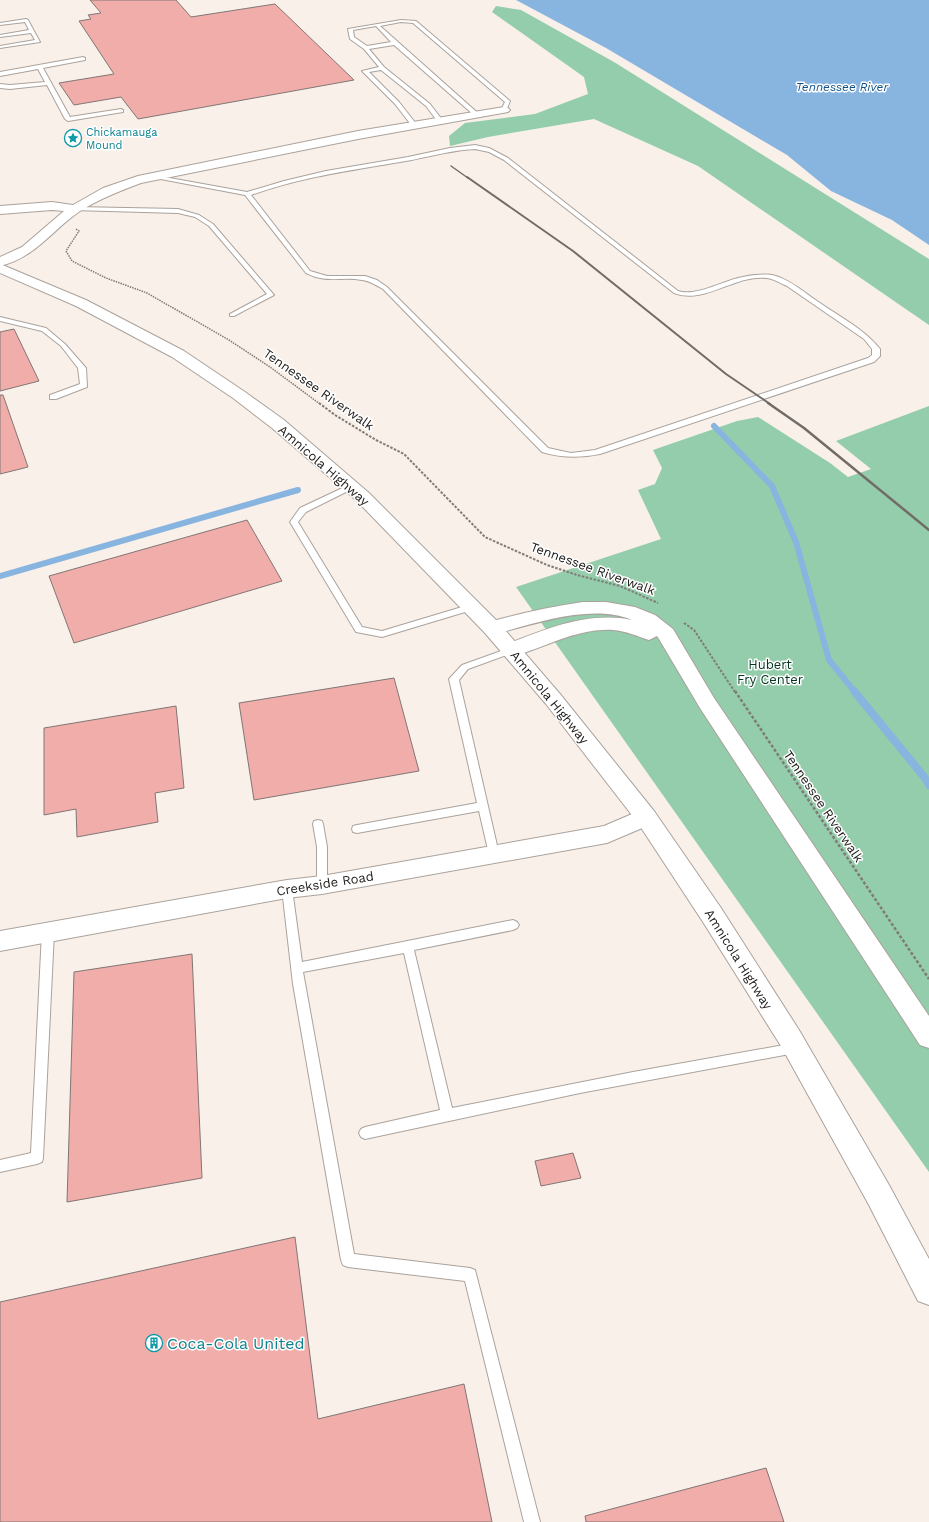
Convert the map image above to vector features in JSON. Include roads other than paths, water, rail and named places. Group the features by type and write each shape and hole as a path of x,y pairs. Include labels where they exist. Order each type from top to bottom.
{"main road":[{"name":"Amnicola Highway","path":"0,268 81,303 178,354 278,424 363,497 472,607 512,650 646,817 712,915 795,1048 879,1195 929,1290"}],"street":[{"path":"0,262 27,250 75,209 107,191 138,180 358,135 504,110"},
{"path":"0,210 52,206 75,209"},
{"path":"492,628 576,609 611,608 641,615 658,625 666,634 707,703 929,1037"},
{"path":"512,650 571,628 593,624 618,624 636,628 658,638 675,651"},
{"name":"Creekside Road","path":"0,941 288,889 322,885 607,834 646,817"}],"lane":[{"path":"0,24 26,20 38,41 0,47"},
{"path":"440,121 428,105 382,68 366,48 352,38 350,29 401,21 414,22 508,102 504,110"},
{"path":"377,25 395,43 477,114"},
{"path":"0,36 32,31"},
{"path":"366,48 395,43"},
{"path":"0,74 82,59"},
{"path":"40,67 68,119 121,111"},
{"path":"382,68 365,71 397,103 414,125"},
{"path":"0,86 10,87 49,83"},
{"path":"153,177 247,194 288,182 334,172 452,150 474,147 483,148 506,159 676,292 684,295 694,294 754,276 775,278 789,285 866,338 876,349 876,356 871,360 597,452 575,456 559,455 545,450 391,293 376,281 364,277 316,277 308,272 247,194"},
{"path":"75,209 178,211 187,212 206,221 271,295 232,315"},
{"path":"0,319 44,329 63,345 82,368 84,385 52,398"},
{"path":"351,486 303,510 294,522 359,630 382,634 472,607"},
{"path":"494,854 454,679 465,667 512,650"},
{"path":"357,829 483,806"},
{"path":"318,824 322,847 322,885"},
{"path":"288,889 299,984 348,1260 470,1275 532,1522"},
{"path":"298,968 513,925"},
{"path":"0,1166 37,1158 48,932"},
{"path":"408,947 447,1114"},
{"path":"365,1133 447,1114 636,1076 795,1048"}],"water":[{"name":"Tennessee River","path":"516,0 929,0 929,245 892,220 831,191 787,155 606,48"}],"waterway":[{"path":"714,426 772,486 796,542 829,660 855,692"},
{"path":"0,576 298,490"},
{"path":"854,691 925,778 929,785"}],"railway":[{"path":"451,166 468,178"},
{"path":"467,177 573,251 726,374 770,404"},
{"path":"768,403 804,428 929,530"}],"place":[{"name":"Chickamauga Mound","path":"73,138"},
{"name":"Coca-Cola United","path":"154,1343"}],"park label":[{"name":"Hubert Fry Center","path":"770,672"}]}
